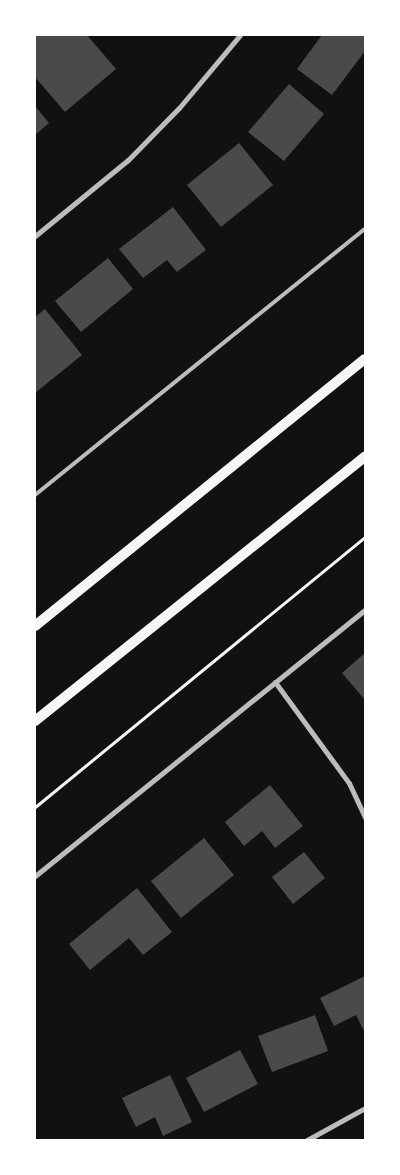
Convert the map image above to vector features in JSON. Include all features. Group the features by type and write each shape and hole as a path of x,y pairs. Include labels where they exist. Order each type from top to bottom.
{"main road":[{"path":"35,626 365,359"},
{"path":"35,721 365,457"}],"street":[{"path":"35,236 128,160 179,108 240,35"},
{"path":"35,876 365,610"},
{"path":"276,682 349,783 365,818"},
{"path":"307,1140 365,1108"}],"lane":[{"path":"35,495 365,229"}],"path":[{"path":"35,806 365,537"}],"building":[{"path":"35,35 87,35 116,69 65,112 35,77"},
{"path":"322,35 365,36 365,51 332,95 297,69"},
{"path":"289,84 324,114 284,161 248,132"},
{"path":"35,106 49,123 35,135"},
{"path":"239,143 273,185 221,227 187,185"},
{"path":"173,207 206,250 177,272 167,260 143,278 119,249"},
{"path":"108,258 133,289 81,332 55,301"},
{"path":"45,309 82,355 35,393 35,317"},
{"path":"365,653 365,700 342,673"},
{"path":"270,785 303,826 275,848 262,831 244,846 225,822"},
{"path":"204,838 234,875 181,918 151,881"},
{"path":"304,852 325,878 293,904 272,877"},
{"path":"137,888 172,932 143,955 129,938 90,970 69,944"},
{"path":"365,976 365,1033 356,1015 334,1026 320,998"},
{"path":"315,1015 328,1051 272,1072 258,1036"},
{"path":"240,1050 258,1084 204,1112 186,1078"},
{"path":"170,1075 192,1122 163,1136 155,1117 136,1127 122,1098"}]}
